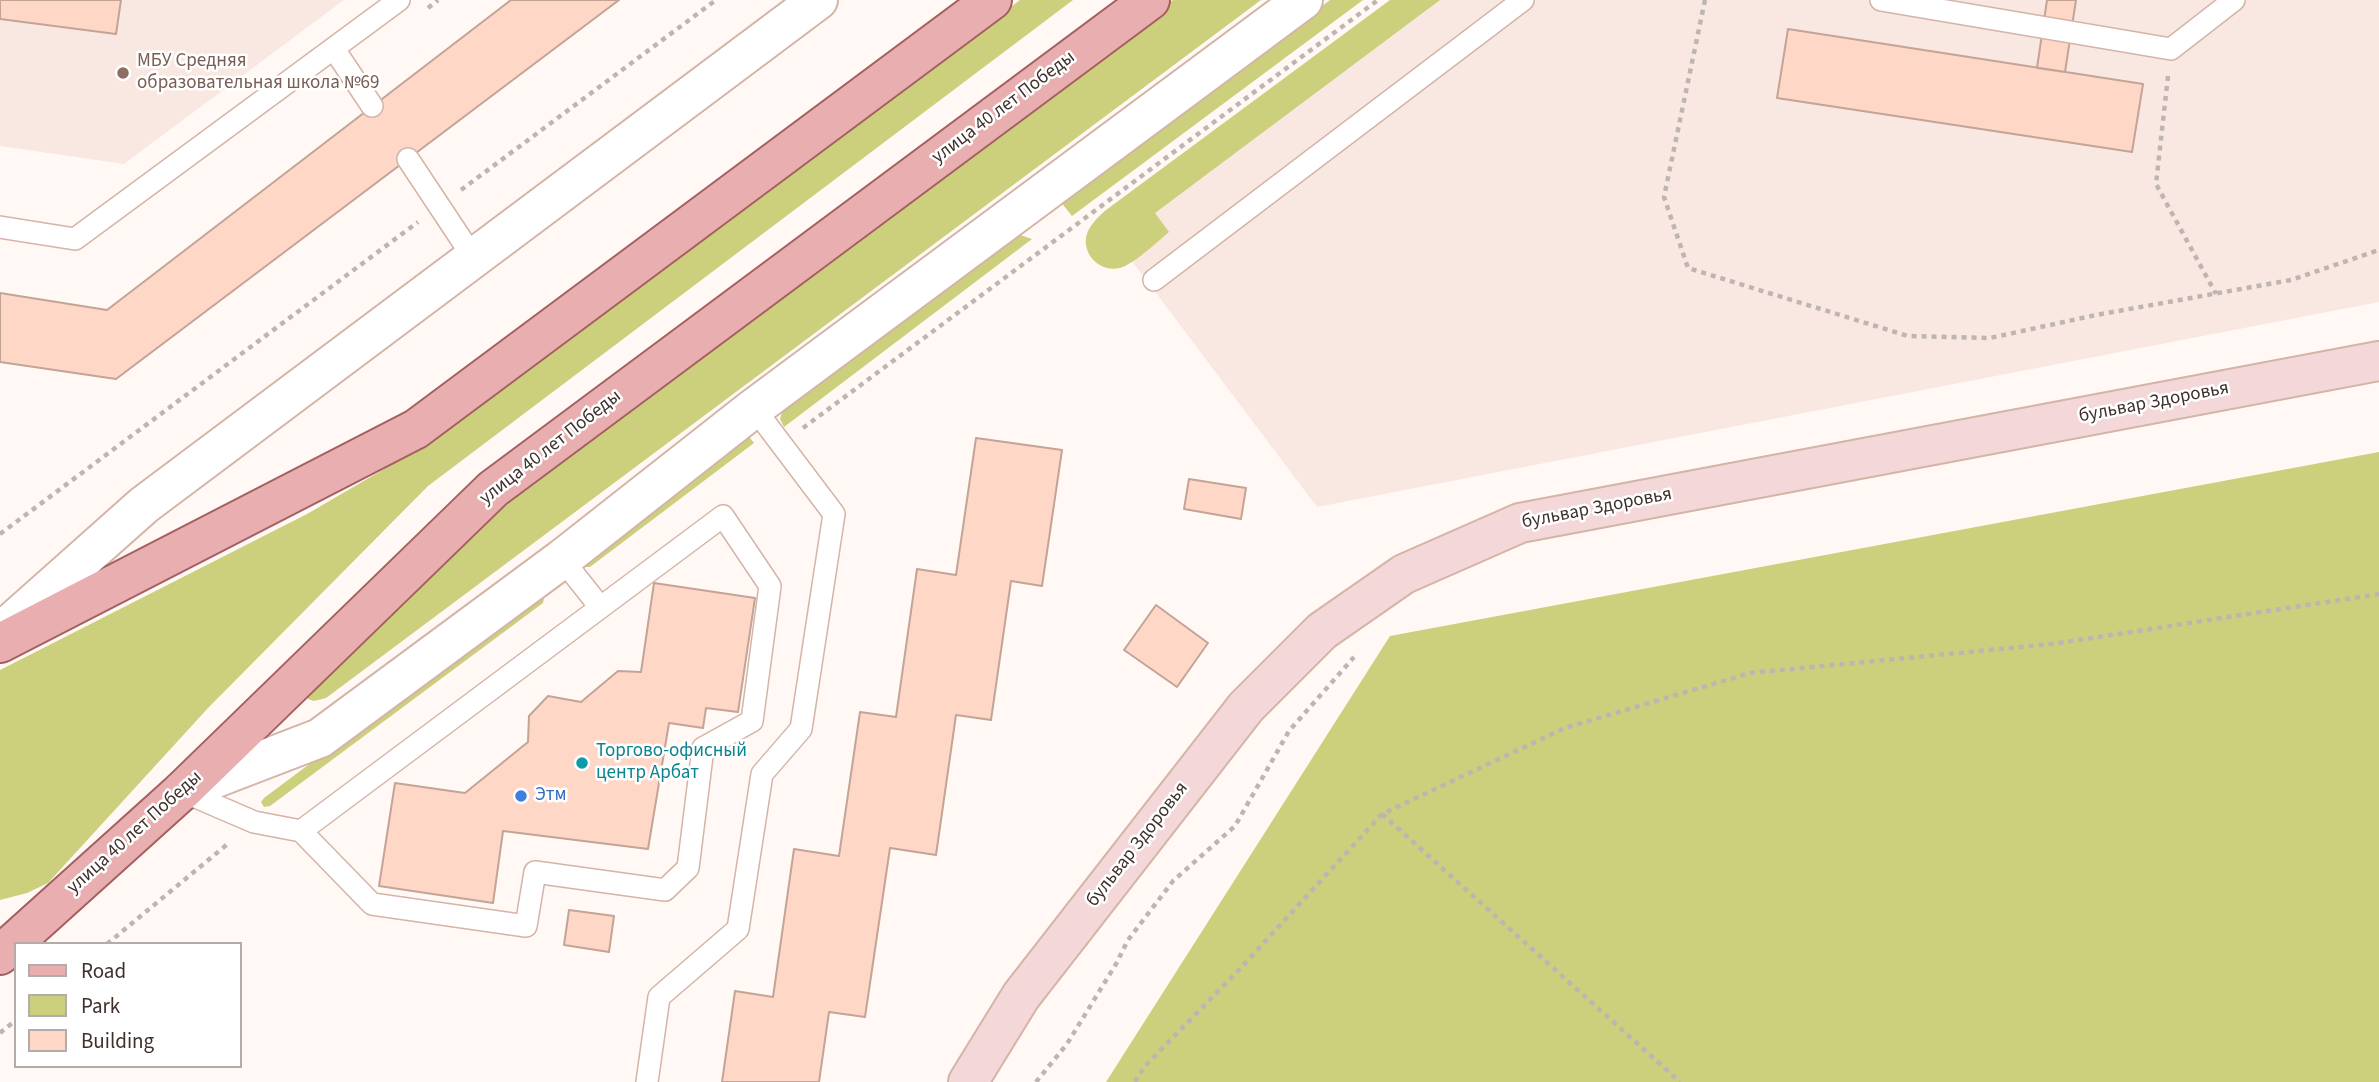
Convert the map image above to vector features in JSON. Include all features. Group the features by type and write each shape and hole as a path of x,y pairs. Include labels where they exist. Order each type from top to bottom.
{"main road":[{"path":"0,643 416,429 992,0"},
{"name":"улица 40 лет Победы","path":"15,942 182,792 493,489 1150,0"},
{"name":"улица 40 лет Победы","path":"0,955 14,942"}],"street":[{"path":"0,633 145,505 818,0"},
{"path":"182,792 320,738 562,559 754,408 1303,0"},
{"name":"бульвар Здоровья","path":"968,1082 1021,996 1246,707 1322,631 1404,574 1520,523 2379,361"}],"lane":[{"path":"0,227 75,239 399,0"},
{"path":"1154,280 1523,0"},
{"path":"1881,0 2171,49 2234,0"},
{"path":"334,49 372,106"},
{"path":"408,159 473,257"},
{"path":"647,1082 659,997 738,929 762,774 801,729 834,514 754,408"},
{"path":"182,792 254,822 301,831 372,904 526,926 535,872 665,890 688,868 703,748 752,721 770,586 723,516 301,831"},
{"path":"562,559 600,607"}],"path":[{"path":"0,534 716,0"},
{"path":"782,444 1378,0"},
{"path":"1705,0 1664,197 1688,268 1908,336 1990,338 2096,315 2291,280 2379,250"},
{"path":"2171,49 2156,184 2216,294"},
{"path":"1135,1082 1144,1068 1237,972 1382,814 1565,728 1750,673 2052,644 2379,594"},
{"path":"1036,1082 1068,1044 1128,940 1174,881 1235,826 1289,731 1358,653"},
{"path":"1382,814 1680,1082"},
{"path":"0,1033 14,1022"}],"shaded area":[{"name":"МБУ Средняя образовательная школа №69","path":"0,0 344,0 124,164 0,146"},
{"path":"1420,0 2379,0 2379,302 1317,507 1110,232"}],"green space":[{"path":"1020,0 1073,0 428,486 208,708 48,883 27,893 0,900 0,670 307,514 398,461"},
{"path":"1173,0 1261,0 326,698 314,701 308,699 307,695 431,565 561,456"},
{"path":"1330,0 1363,0 1072,216 1060,201"},
{"path":"1390,0 1440,0 1155,213 1169,232 1126,266 1112,269 1093,259 1086,246 1088,231 1106,210"},
{"path":"1017,234 1032,239 784,427 780,419 783,409"},
{"path":"747,434 754,443 590,567 583,567 580,563"},
{"path":"2379,452 2379,1082 1106,1082 1390,636"},
{"path":"537,594 544,598 543,603 270,806 264,807 261,802 264,798"}],"building":[{"path":"0,0 121,0 116,34 0,19"},
{"path":"511,0 619,0 116,379 0,362 0,293 107,310"},
{"path":"2047,0 2076,0 2065,72 2037,68"},
{"path":"1788,29 2143,84 2132,152 1777,98"},
{"path":"976,438 1062,450 1042,586 1011,581 991,720 956,715 936,855 890,848 865,1017 829,1012 819,1082 722,1082 735,991 773,997 794,849 839,856 860,712 896,717 917,569 956,575"},
{"path":"1189,479 1246,488 1241,519 1184,509"},
{"name":"Торгово-офисный центр Арбат","path":"654,583 755,598 738,712 706,708 703,728 669,723 648,849 503,831 493,903 379,886 395,783 465,793 528,742 529,716 548,696 581,702 618,671 641,672"},
{"path":"1156,605 1208,643 1177,687 1124,650"},
{"path":"569,910 614,916 609,952 564,945"}],"place":[{"name":"МБУ Средняя образовательная школа №69","path":"123,73"},
{"name":"Торгово-офисный центр Арбат","path":"582,763"},
{"name":"Этм","path":"521,796"}]}
